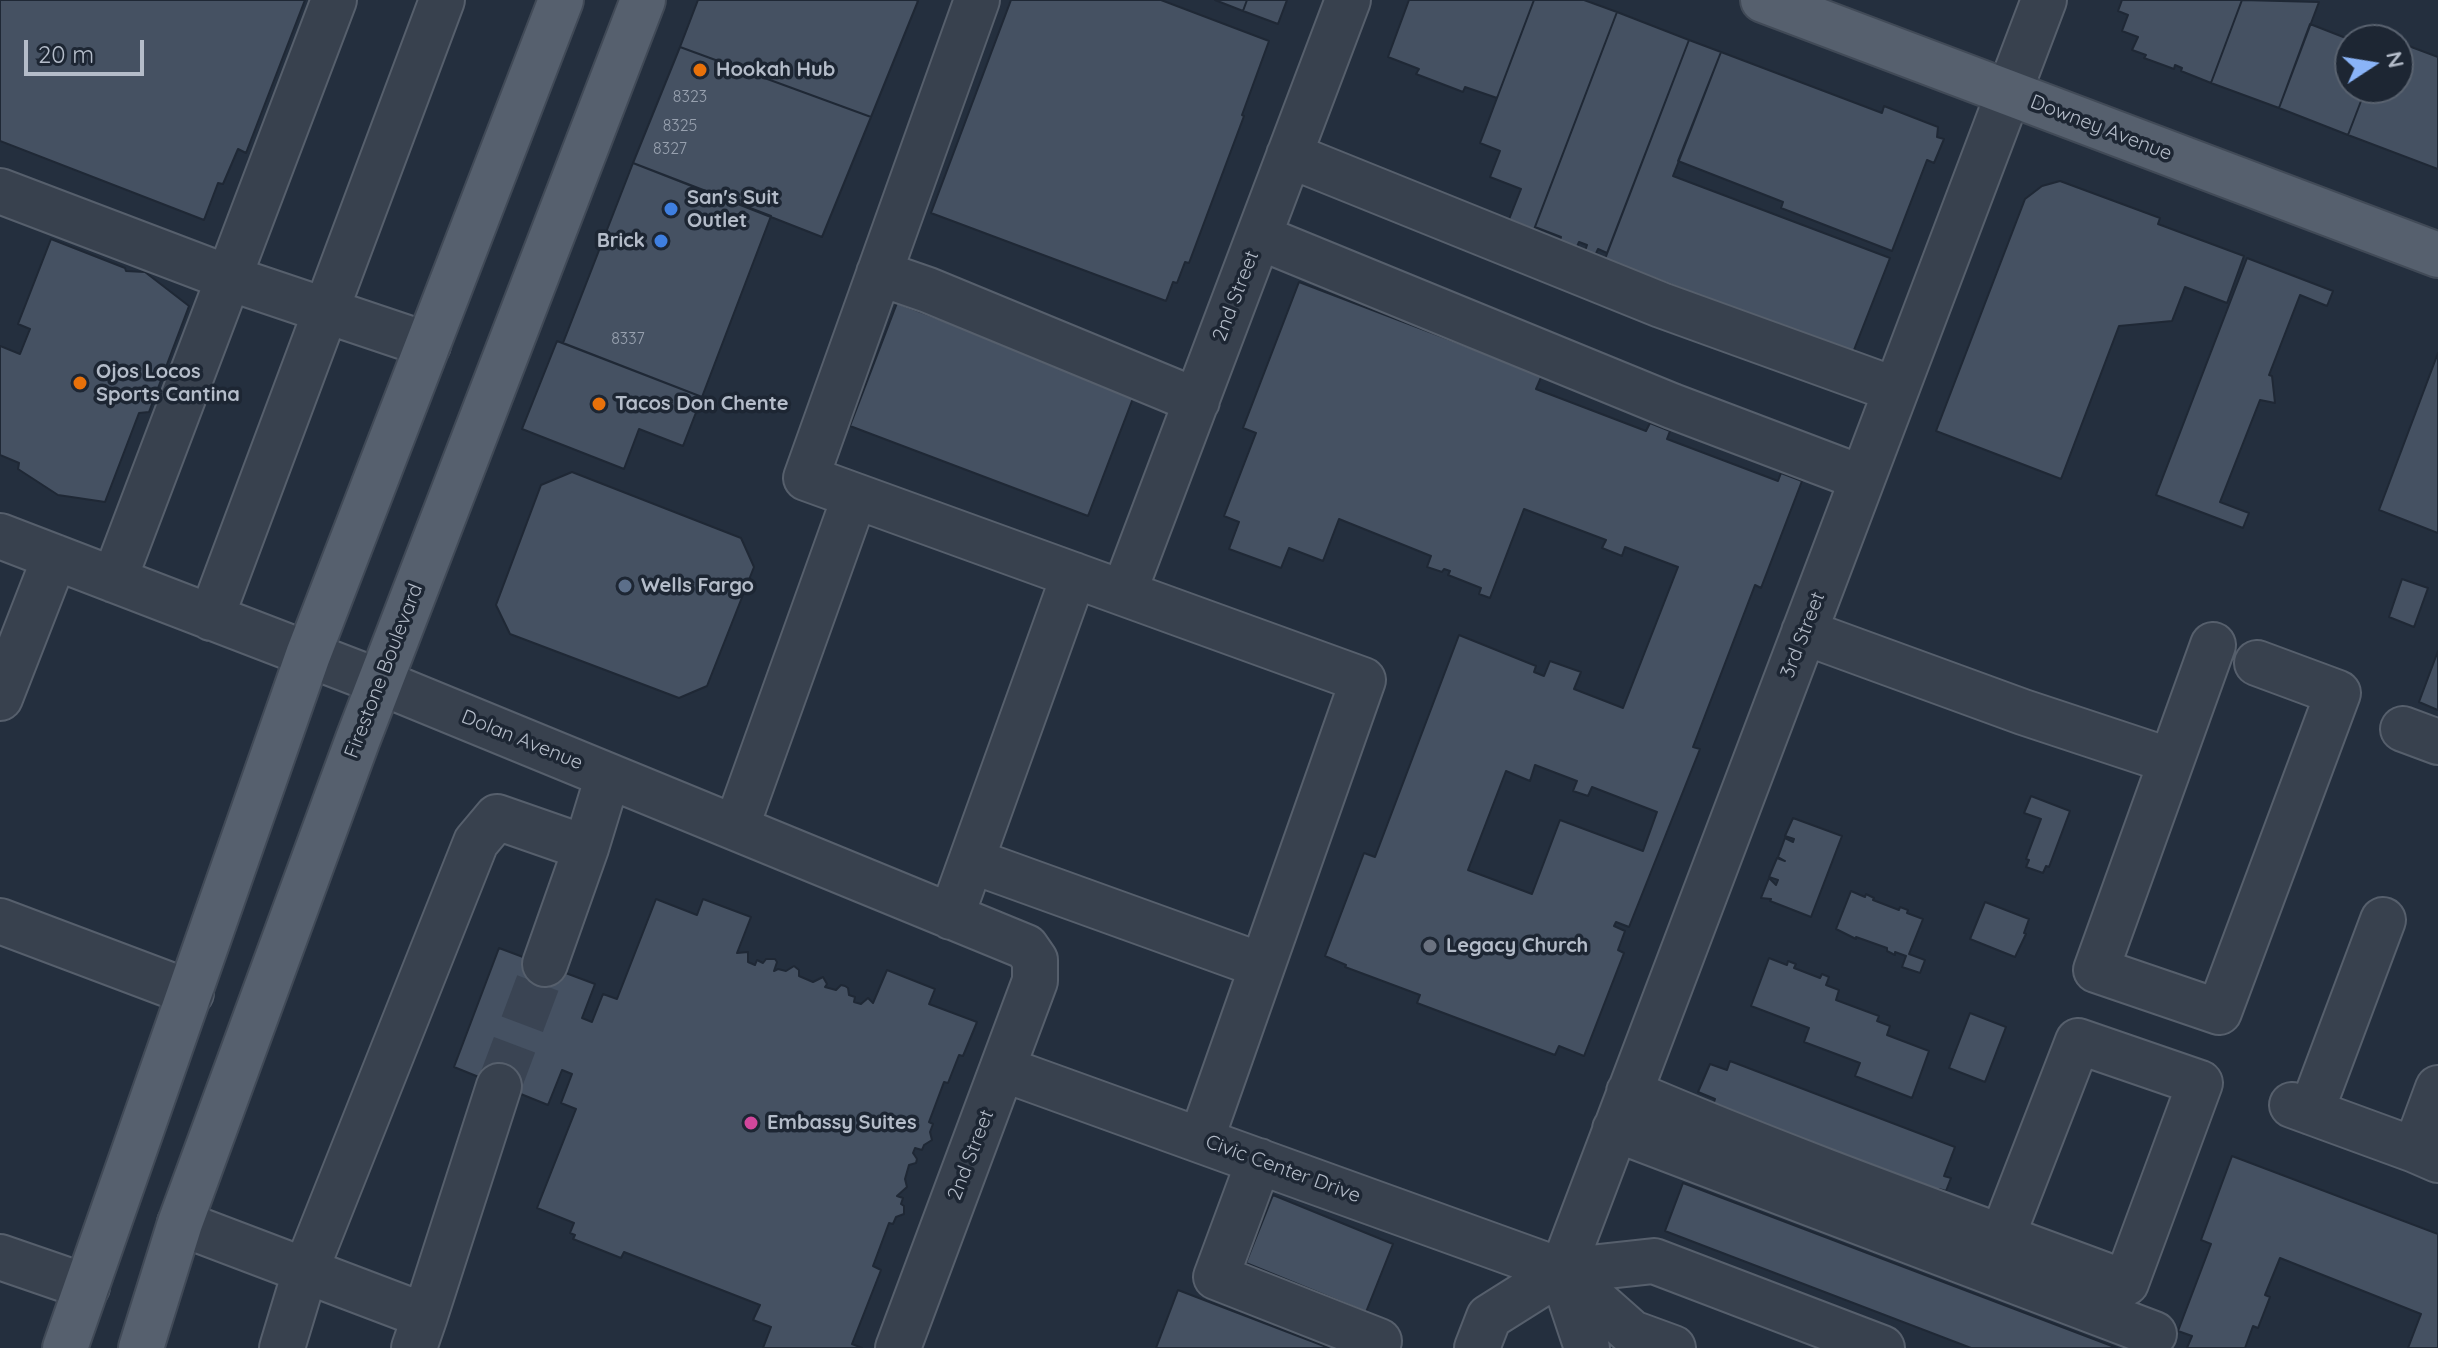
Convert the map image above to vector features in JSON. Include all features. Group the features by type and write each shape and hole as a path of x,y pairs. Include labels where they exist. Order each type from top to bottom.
{"main road":[{"path":"65,1348 308,655 561,0"},
{"name":"Firestone Boulevard","path":"141,1348 180,1223 380,682 643,0"},
{"name":"Downey Avenue","path":"1763,0 2438,255"}],"street":[{"path":"114,580 334,0"},
{"path":"211,618 442,0"},
{"path":"977,0 806,478 1363,680 1260,965 1201,1140"},
{"name":"2nd Street","path":"1124,592 1348,0"},
{"name":"3rd Street","path":"1562,1271 2044,0"},
{"path":"1289,155 1661,305 1896,390"},
{"path":"4,205 428,345"},
{"path":"1259,237 1672,406 1862,478"},
{"path":"879,273 928,290 1197,401"},
{"path":"736,828 855,496"},
{"name":"Dolan Avenue","path":"0,536 380,682 1026,947 1035,960"},
{"path":"0,698 12,633 55,557"},
{"path":"951,917 1074,575"},
{"path":"1804,632 2023,712 2171,761"},
{"path":"2213,645 2096,970 2219,1012 2338,693 2257,663"},
{"path":"545,964 608,776"},
{"path":"282,1348 305,1272 476,842 497,817 586,848"},
{"path":"972,861 1260,965"},
{"path":"2383,920 2302,1109 2426,1155 2438,1088"},
{"path":"0,921 191,993"},
{"name":"2nd Street","path":"898,1348 1035,981 1035,960"},
{"path":"1622,1111 1734,1136 2002,1237 2126,1283 2200,1083 2078,1041 2002,1237"},
{"name":"Civic Center Drive","path":"1003,1069 1562,1271 1632,1333 1673,1348"},
{"path":"180,1223 305,1272 420,1332 499,1086"},
{"path":"1622,1111 2154,1334"},
{"path":"1259,1161 1216,1277 1379,1341 1376,1348"},
{"path":"0,1257 87,1287"},
{"name":"Civic Center Drive","path":"1562,1271 1654,1261 1882,1348"},
{"path":"1477,1348 1489,1317 1562,1271 1587,1348"}],"building":[{"path":"0,0 305,0 246,153 238,149 223,184 218,183 204,220 0,141"},
{"path":"698,0 918,1 871,117 680,47"},
{"path":"1011,0 1161,0 1269,41 1189,263 1185,262 1166,301 931,213"},
{"path":"1215,0 1247,0 1243,11"},
{"path":"1247,0 1287,0 1278,24 1243,11"},
{"path":"1409,0 1534,0 1497,98 1465,87 1463,92 1416,74 1419,69 1388,57"},
{"path":"1534,0 1584,0 1617,12 1533,232 1508,222 1521,189 1490,177 1500,151 1480,143"},
{"path":"2122,0 2242,0 2211,83 2181,71 2182,68 2175,65 2174,69 2144,58 2146,55 2132,50 2138,37 2122,31 2128,15 2118,11"},
{"path":"2242,0 2319,2 2279,108 2211,83"},
{"path":"1617,12 1689,40 1607,253 1598,249 1594,258 1584,254 1587,245 1579,242 1576,249 1559,243 1561,237 1535,227"},
{"path":"2310,24 2334,33 2334,104 2360,104 2348,135 2279,108"},
{"path":"1689,40 1721,52 1673,176 1890,258 1852,355 1605,259"},
{"path":"680,47 871,117 822,237 633,163"},
{"path":"2414,48 2438,57 2438,169 2348,135 2360,104 2414,104"},
{"path":"1721,52 1882,113 1884,106 1938,127 1937,137 1944,139 1934,163 1927,160 1892,251 1781,208 1783,202 1678,161"},
{"path":"633,163 771,216 702,397 563,343"},
{"path":"2060,181 2160,218 2158,224 2244,256 2227,303 2185,287 2172,321 2119,326 2061,479 1936,431 2025,199 2042,186"},
{"name":"Ojos Locos Sports Cantina","path":"51,239 126,271 145,272 189,306 149,412 139,413 105,502 58,495 18,469 19,463 0,455 0,346 20,354 30,329 18,324"},
{"path":"2247,258 2333,291 2327,306 2300,295 2269,375 2272,376 2275,403 2260,400 2220,502 2249,513 2243,528 2156,495"},
{"path":"1299,282 1542,375 1536,389 1646,431 1650,423 1670,431 1667,439 1778,481 1781,473 1802,481 1761,588 1755,585 1693,747 1700,749 1629,927 1616,922 1614,926 1625,931 1618,950 1624,953 1584,1056 1559,1046 1555,1055 1417,1003 1420,995 1345,967 1325,956 1364,853 1375,857 1459,635 1536,666 1534,672 1544,676 1550,661 1581,672 1574,689 1623,708 1678,567 1625,547 1622,556 1602,548 1606,540 1524,509 1490,598 1479,594 1481,588 1448,575 1450,571 1427,567 1431,556 1339,519 1323,561 1289,548 1281,568 1229,549 1239,522 1224,516 1256,433 1243,428","holes":["1535,765 1577,781 1573,791 1588,796 1592,787 1657,812 1643,851 1560,820 1532,894 1468,870 1506,771 1530,781"]},
{"path":"897,303 1135,393 1088,516 850,426"},
{"path":"557,341 702,397 683,446 639,429 624,469 522,429"},
{"path":"2438,353 2438,533 2379,510"},
{"name":"Wells Fargo","path":"572,472 741,538 754,567 707,686 679,698 510,634 496,605 541,485"},
{"path":"2402,579 2428,588 2414,627 2389,617"},
{"path":"2438,651 2438,710 2419,702"},
{"path":"2031,796 2070,811 2049,867 2046,866 2043,873 2026,867 2041,819 2024,813"},
{"path":"1793,818 1842,836 1811,917 1771,899 1761,898 1769,878 1776,885 1778,880 1769,877 1777,858 1785,861 1778,857 1785,838 1793,842 1794,839 1785,836"},
{"path":"1851,891 1865,897 1866,894 1899,910 1900,907 1908,910 1907,913 1923,919 1909,954 1925,960 1920,973 1902,967 1906,956 1895,952 1895,955 1887,948 1836,929"},
{"name":"Embassy Suites","path":"656,899 697,915 703,899 751,917 737,953 748,952 748,962 755,965 757,960 763,963 766,959 775,959 774,971 786,971 794,966 799,970 799,976 813,982 823,977 827,984 825,987 836,990 841,985 845,986 849,995 855,997 854,1002 861,1004 868,998 873,1003 887,970 935,989 929,1004 977,1022 963,1056 959,1055 948,1083 944,1082 929,1122 933,1124 930,1132 932,1140 922,1150 915,1148 913,1153 917,1159 916,1163 909,1165 905,1179 907,1187 897,1196 903,1198 904,1214 896,1217 893,1224 889,1223 873,1266 881,1270 852,1344 862,1348 763,1348 771,1327 753,1320 760,1305 624,1252 621,1258 573,1239 575,1235 570,1233 574,1223 537,1208 576,1109 561,1103 572,1074 562,1070 548,1105 454,1067 499,948 595,984 582,1018 592,1022 603,994 617,999"},
{"path":"1985,902 2029,919 2015,957 1970,939"},
{"path":"1769,958 1787,965 1788,961 1796,964 1794,968 1820,978 1822,974 1829,977 1826,985 1839,990 1836,1000 1879,1016 1877,1021 1890,1026 1887,1035 1929,1051 1912,1098 1855,1076 1860,1063 1804,1042 1809,1028 1751,1006"},
{"path":"1970,1013 2006,1027 1985,1082 1949,1068"},
{"path":"1730,1061 1955,1147 1944,1176 1951,1178 1946,1191 1939,1189 1933,1206 1708,1120 1715,1099 1698,1092 1710,1064 1727,1070"},
{"path":"2232,1156 2438,1234 2438,1348 2408,1348 2421,1314 2280,1258 2265,1295 2270,1297 2258,1328 2253,1326 2245,1348 2187,1348 2192,1336 2178,1331 2211,1244 2201,1240"},
{"path":"1683,1183 2117,1348 1971,1348 1665,1231"},
{"path":"1273,1195 1393,1244 1366,1312 1246,1263"},
{"path":"1178,1290 1329,1348 1156,1348"}],"tunnel":[{"path":"499,1086 545,964"}],"place":[{"name":"Hookah Hub","path":"700,70"},
{"name":"San's Suit Outlet","path":"671,209"},
{"name":"Brick","path":"661,241"},
{"name":"Ojos Locos Sports Cantina","path":"80,383"},
{"name":"Tacos Don Chente","path":"599,404"},
{"name":"Wells Fargo","path":"625,586"},
{"name":"Legacy Church","path":"1430,946"},
{"name":"Embassy Suites","path":"751,1123"}]}
